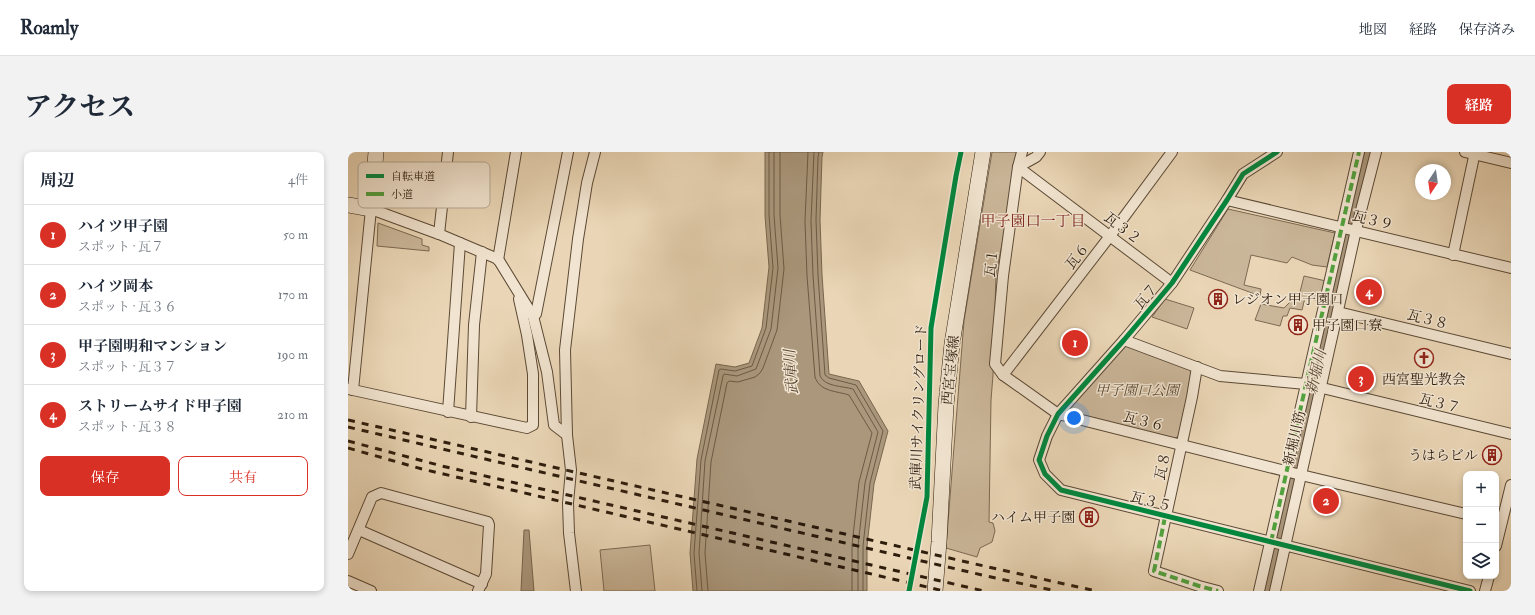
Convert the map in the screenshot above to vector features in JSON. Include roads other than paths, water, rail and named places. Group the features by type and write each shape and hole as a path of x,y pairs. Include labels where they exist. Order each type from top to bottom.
{"main road":[{"path":"375,162 376,152"},
{"name":"西宮宝塚線","path":"935,591 946,405 952,344 983,152"},
{"path":"348,205 358,207"},
{"path":"365,208 371,209"}],"street":[{"path":"447,162 448,152"},
{"path":"498,260 516,152"},
{"path":"533,316 536,314 568,152"},
{"path":"576,591 569,533 568,503 571,470 566,435 565,350 578,239 587,184 595,152"},
{"name":"瓦１","path":"1003,375 995,364 1003,276 1018,167 1022,152"},
{"path":"1018,167 1036,157 1040,152"},
{"name":"瓦６","path":"1003,375 1110,236 1172,152"},
{"name":"瓦７","path":"1039,460 1047,436 1058,414 1124,340 1172,283 1228,200 1243,174 1277,152"},
{"path":"1259,591 1277,543 1293,473 1348,229 1359,152"},
{"name":"新堀川筋","path":"1274,591 1277,543 1312,386 1338,312 1348,229 1376,152"},
{"path":"1453,255 1471,153 1511,163"},
{"name":"瓦３２","path":"1018,167 1172,283"},
{"name":"瓦３９","path":"1228,200 1511,268"},
{"path":"439,234 442,208"},
{"path":"517,291 527,335 533,374 533,425 527,428 351,390 371,209 439,234 498,260 533,316 547,372 554,425 566,435"},
{"path":"448,412 460,243"},
{"path":"471,417 474,325 482,252"},
{"name":"瓦３８","path":"1338,312 1511,354"},
{"name":"瓦３７","path":"1124,340 1220,376 1312,386 1511,434"},
{"name":"瓦８","path":"1197,367 1154,571 1218,591"},
{"name":"瓦３６","path":"1003,375 1058,414 1293,473 1463,513"},
{"name":"瓦３５","path":"1039,460 1044,474 1061,490 1165,517 1470,591"},
{"path":"1497,543 1511,485"},
{"path":"348,554 372,497 381,493 488,522 486,574 480,587 359,530"},
{"path":"1485,591 1488,579"},
{"path":"348,581 371,591"}],"water":[{"name":"武庫川","path":"765,152 823,152 820,220 822,275 829,374 859,381 888,431 874,484 867,546 867,591 693,591 690,553 697,459 716,364 735,367 749,363 762,328 769,267 765,216"},
{"path":"524,530 529,530 534,591 521,591"}],"waterway":[{"name":"新堀川","path":"1266,591 1365,152"}],"railway":[{"path":"348,420 1096,591"},
{"path":"348,427 1056,591"},
{"path":"348,441 442,466 984,591"},
{"path":"348,448 422,469 944,591"}],"place":[{"name":"ストリームサイド甲子園","path":"1369,292"},
{"name":"レジオン甲子園口","path":"1218,299"},
{"name":"甲子園口寮","path":"1298,325"},
{"name":"ハイツ甲子園","path":"1075,343"},
{"name":"西宮聖光教会","path":"1424,358"},
{"name":"甲子園明和マンション","path":"1361,379"},
{"name":"うはらビル","path":"1492,455"},
{"name":"ハイツ岡本","path":"1326,501"},
{"name":"ハイム甲子園","path":"1089,517"}],"district":[{"name":"甲子園口一丁目","path":"1033,221"}],"park label":[{"name":"甲子園口公園","path":"1137,390"}]}
